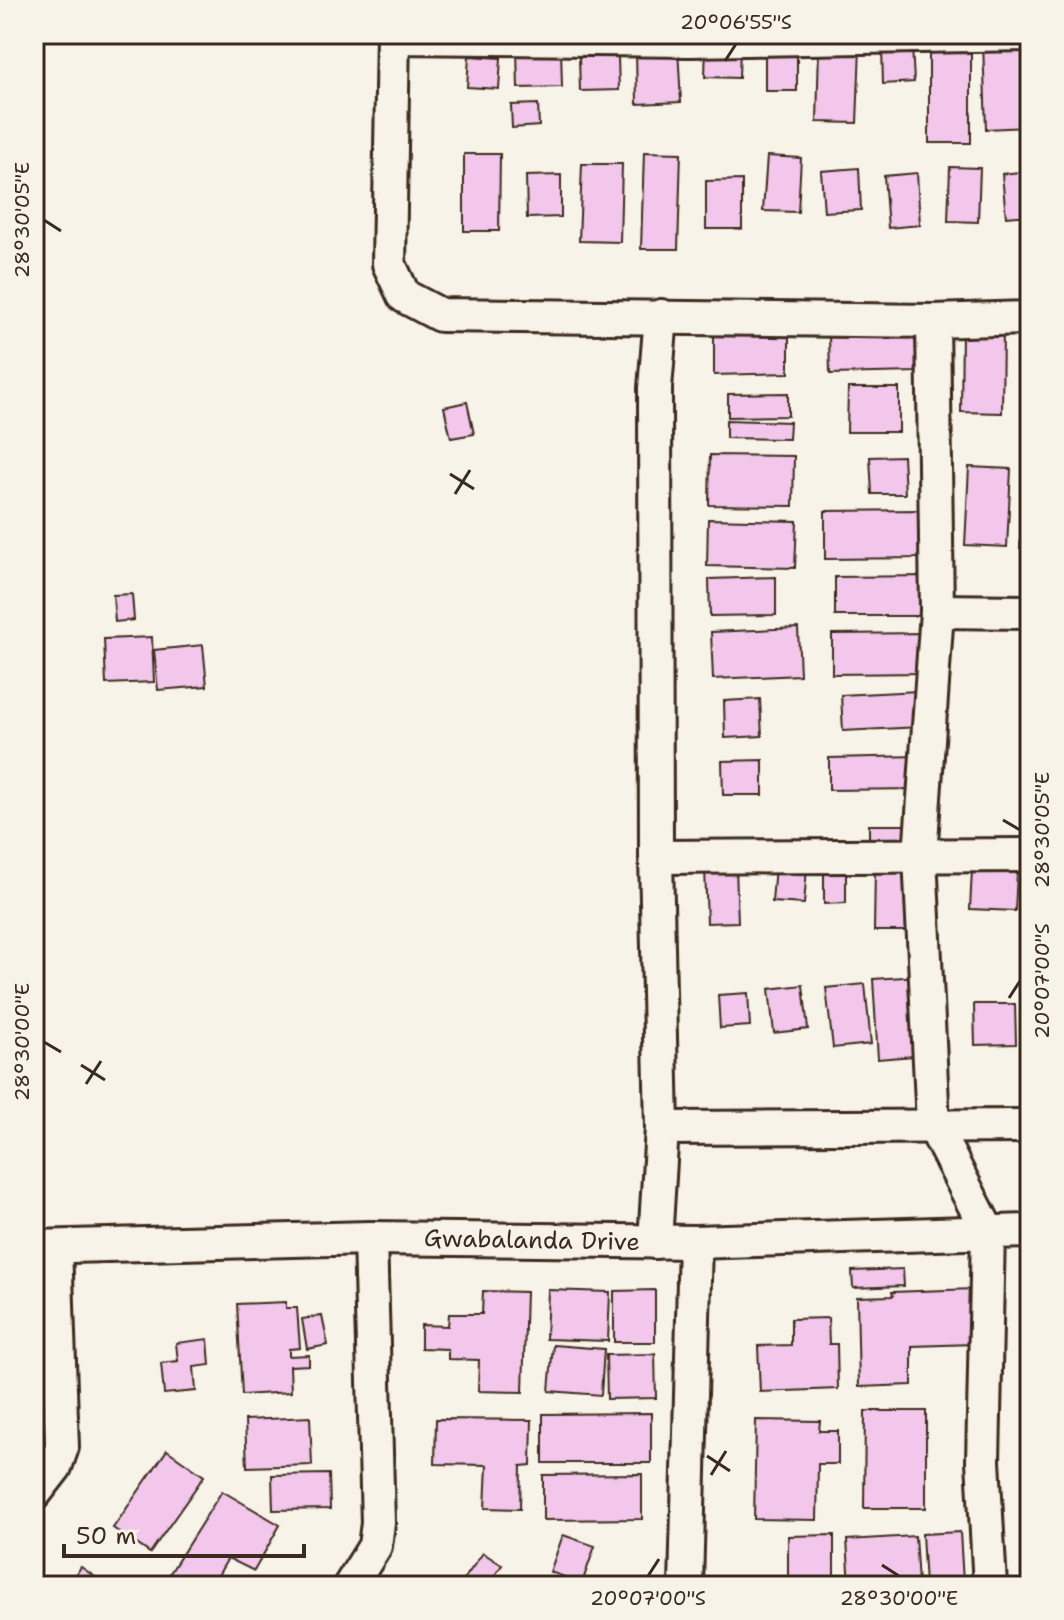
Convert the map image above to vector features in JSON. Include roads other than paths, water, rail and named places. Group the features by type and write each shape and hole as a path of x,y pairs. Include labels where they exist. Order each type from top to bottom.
{"street":[{"path":"1030,34 393,36 389,264 404,296 440,315 933,321 1030,318"},
{"path":"655,1242 662,1128 656,857 655,388 661,316"},
{"path":"933,321 937,611 920,856 933,1124 988,1232 983,1461 990,1586"},
{"path":"937,611 1030,612"},
{"path":"656,857 1030,855"},
{"path":"662,1128 933,1124 1030,1126"},
{"name":"Gwabalanda Drive","path":"44,1247 370,1238 695,1242 1030,1231"},
{"path":"350,1586 375,1546 378,1523 370,1238"},
{"path":"686,1586 695,1242"},
{"path":"34,1494 55,1467 62,1447 44,1247"}]}
